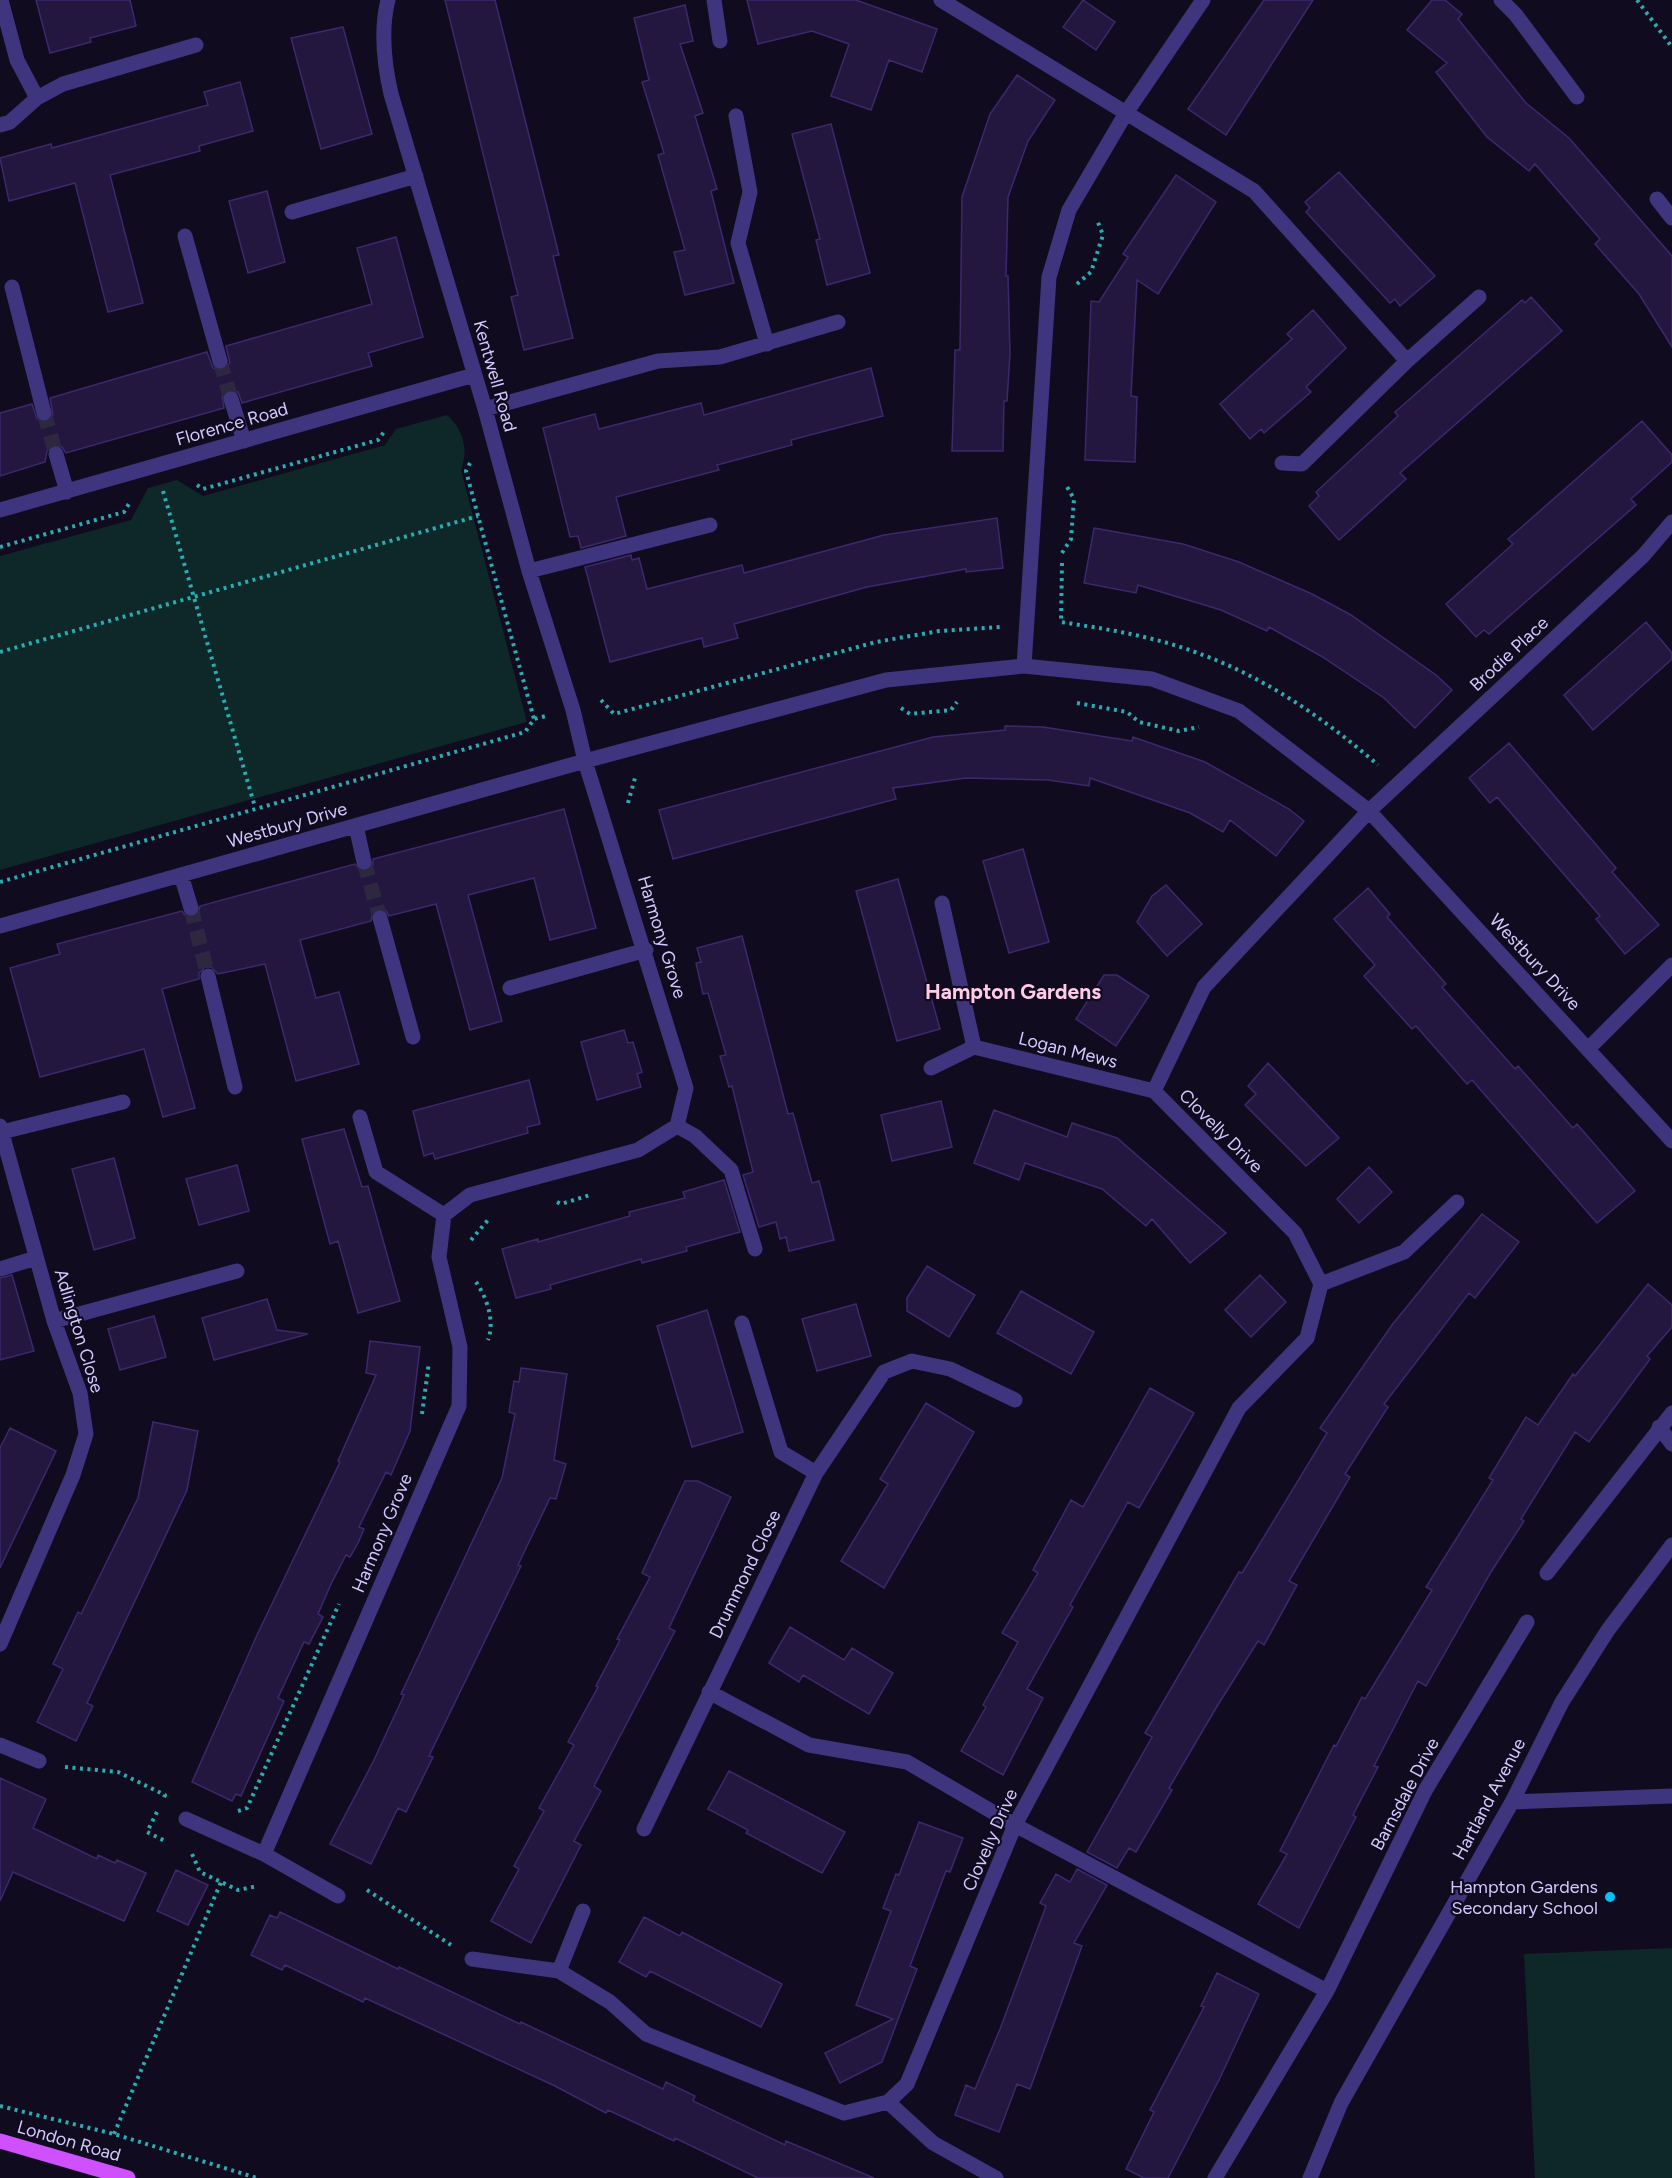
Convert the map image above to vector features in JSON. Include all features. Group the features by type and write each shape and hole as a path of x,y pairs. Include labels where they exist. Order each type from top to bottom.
{"main road":[{"name":"London Road","path":"0,2141 128,2178"}],"street":[{"path":"1,0 17,60 37,98"},
{"name":"Kentwell Road","path":"388,0 384,37 385,69 485,409 529,571 573,710 585,761"},
{"path":"714,0 720,41"},
{"path":"941,0 1254,191 1407,361"},
{"path":"1024,666 1049,277 1069,210 1126,113 1203,0"},
{"path":"1501,0 1516,15 1577,97"},
{"path":"0,125 10,123 37,98 63,84 195,45"},
{"path":"736,116 750,192 738,243 767,344"},
{"path":"292,212 416,176"},
{"path":"1657,199 1672,218"},
{"path":"186,236 220,361"},
{"path":"12,287 44,412"},
{"path":"1282,463 1302,464 1407,361 1479,297"},
{"path":"485,409 658,360 720,357 838,322"},
{"name":"Florence Road","path":"0,510 474,375"},
{"path":"231,399 244,441"},
{"path":"56,454 67,492"},
{"name":"Brodie Place","path":"1369,811 1643,556 1672,522"},
{"path":"529,571 710,525"},
{"name":"Westbury Drive","path":"0,926 585,761 886,680 1024,666 1152,679 1239,711 1369,811 1672,1141"},
{"name":"Harmony Grove","path":"585,761 646,950 686,1088 677,1126"},
{"name":"Clovelly Drive","path":"888,2102 907,2084 1015,1826 1239,1408 1307,1338 1321,1284 1295,1233 1154,1091 1204,987 1369,811"},
{"path":"356,826 364,862"},
{"path":"181,876 191,908"},
{"path":"931,1068 974,1047 942,903"},
{"path":"380,918 413,1037"},
{"path":"510,988 646,950"},
{"path":"1588,1049 1672,965"},
{"path":"208,976 235,1087"},
{"name":"Logan Mews","path":"974,1047 1154,1091"},
{"path":"1,1129 123,1102"},
{"path":"360,1117 376,1172 444,1215 470,1195 638,1150 677,1126 695,1136 731,1170 756,1249"},
{"name":"Adlington Close","path":"0,1644 73,1475 86,1434 80,1393 54,1321 1,1129"},
{"path":"1321,1284 1404,1252 1457,1202"},
{"name":"Harmony Grove","path":"264,1854 459,1406 460,1347 439,1257 444,1215"},
{"path":"0,1269 36,1258"},
{"path":"54,1321 237,1271"},
{"path":"742,1323 781,1452 816,1473"},
{"name":"Drummond Close","path":"644,1829 816,1473 884,1372 912,1361 950,1369 1015,1400"},
{"path":"1547,1573 1672,1413"},
{"path":"1659,1427 1672,1444"},
{"name":"Hartland Avenue","path":"1310,2178 1341,2103 1512,1803 1562,1702 1608,1630 1672,1545"},
{"name":"Barnsdale Drive","path":"1215,2178 1327,1991 1426,1789 1527,1622"},
{"path":"709,1692 809,1745 907,1762 1015,1826 1327,1991"},
{"path":"0,1744 39,1761"},
{"path":"1512,1803 1672,1796"},
{"path":"186,1819 264,1854 338,1896"},
{"path":"559,1971 583,1911"},
{"path":"472,1959 559,1971 610,2002 646,2034 844,2114 888,2102 933,2143 996,2178"}],"path":[{"path":"1637,0 1672,47"},
{"path":"1075,285 1091,272 1103,235 1094,213"},
{"path":"0,882 255,807 525,732 534,719 466,471 473,456"},
{"path":"1064,483 1074,499 1071,539 1062,551 1060,622 1126,633 1195,652 1272,688 1341,733 1399,783"},
{"path":"163,490 255,807"},
{"path":"0,652 477,516"},
{"path":"599,692 602,702 614,714 876,642 939,631 1007,627"},
{"path":"114,2134 220,1882"},
{"path":"0,2106 114,2134 257,2178"}],"green space":[{"path":"447,415 461,433 463,440 464,455 461,470 527,722 0,870 0,556 131,520 148,488 177,480 203,496 385,445 396,429"},
{"path":"1672,1948 1672,2178 1535,2178 1524,1954"}],"building":[{"path":"36,0 130,0 136,26 90,38 91,42 50,53"},
{"path":"445,0 495,0 559,255 553,256 573,338 524,350 511,297 518,295"},
{"path":"747,0 856,0 937,29 922,72 889,60 871,110 831,96 849,44 812,31 758,44"},
{"path":"1083,0 1115,22 1096,50 1063,27"},
{"path":"1264,0 1313,0 1226,135 1188,109"},
{"path":"1432,0 1445,0 1462,14 1458,19 1526,103 1569,138 1672,256 1672,347 1639,294 1595,244 1600,239 1535,164 1529,171 1487,137 1436,72 1447,63 1407,30"},
{"path":"685,5 693,41 680,44 703,113 695,116 717,189 711,191 734,283 685,295 674,252 685,250 658,155 664,153 642,82 649,80 634,18"},
{"path":"343,27 372,134 321,149 291,38"},
{"path":"1017,75 1055,100 1028,141 1008,197 1006,276 1008,276 1010,354 1007,401 1004,401 1003,451 952,451 955,350 960,350 962,197 990,114"},
{"path":"240,82 253,131 199,146 200,151 110,175 143,303 108,312 75,183 9,201 0,158 51,144 52,148 208,105 204,92"},
{"path":"831,124 870,273 827,285 816,240 820,239 792,134"},
{"path":"1339,172 1435,276 1400,306 1395,299 1390,303 1306,212 1310,208 1305,202"},
{"path":"1176,175 1216,202 1158,294 1137,280 1131,396 1137,397 1135,462 1085,460 1091,301 1099,302 1128,257 1123,254"},
{"path":"267,191 285,262 248,273 229,201"},
{"path":"396,237 423,337 368,353 372,366 242,403 238,392 229,390 222,396 224,408 66,453 62,447 53,445 47,451 45,462 0,476 0,413 32,404 37,419 47,422 53,415 50,398 207,352 213,368 223,370 230,363 226,346 372,304 357,248"},
{"path":"1531,297 1562,331 1400,473 1406,479 1339,540 1309,506 1319,496 1316,492 1398,416 1395,412 1522,300 1525,303"},
{"path":"1313,310 1346,348 1306,387 1311,392 1264,433 1261,429 1250,439 1220,404 1292,339 1287,334"},
{"path":"871,368 883,416 791,440 792,445 717,465 719,470 616,497 626,536 581,548 578,536 570,537 543,428 595,414 599,429 701,403 704,415"},
{"path":"1642,421 1672,455 1672,462 1631,499 1636,505 1489,634 1484,630 1476,637 1446,604 1513,544 1508,539"},
{"path":"997,518 1003,568 966,572 966,569 867,587 734,624 738,638 704,647 702,638 610,662 585,567 631,555 632,560 639,558 647,589 742,565 744,573 884,535"},
{"path":"1094,528 1183,544 1239,562 1312,594 1351,615 1436,675 1452,690 1415,728 1384,698 1321,656 1269,627 1267,631 1221,610 1138,585 1136,593 1084,583"},
{"path":"1646,622 1672,653 1672,659 1593,730 1564,695"},
{"path":"1005,726 1043,727 1132,741 1133,737 1205,762 1289,809 1304,821 1276,856 1230,820 1223,832 1190,813 1090,778 1089,786 1048,780 966,778 893,788 896,799 673,859 659,810 933,737 1005,730"},
{"path":"1509,743 1616,868 1612,872 1659,925 1625,954 1596,919 1600,916 1497,797 1490,803 1469,778"},
{"path":"564,809 596,928 550,940 534,878 468,895 502,1021 470,1030 436,904 389,916 386,911 378,909 373,912 371,921 300,940 316,998 339,992 359,1064 296,1081 265,964 218,974 211,967 205,967 199,973 199,979 162,989 195,1108 163,1117 144,1049 40,1077 10,968 60,954 57,944 182,911 185,915 193,917 198,914 200,906 355,864 361,871 367,871 373,865 373,859"},
{"path":"1023,849 1049,942 1009,953 983,861"},
{"path":"898,879 940,1029 897,1041 856,891"},
{"path":"1166,885 1202,924 1167,956 1137,922 1152,896"},
{"path":"1368,888 1390,914 1387,917 1446,984 1442,987 1515,1069 1518,1066 1573,1128 1577,1124 1635,1191 1597,1223 1472,1080 1467,1084 1416,1026 1412,1029 1364,976 1375,965 1334,919"},
{"path":"742,936 788,1114 793,1113 812,1183 819,1181 834,1240 789,1251 786,1237 780,1239 776,1222 759,1227 743,1175 753,1172 732,1086 729,1087 720,1056 726,1055 708,993 703,994 696,963 701,962 697,948"},
{"path":"1104,975 1117,975 1149,996 1116,1046 1076,1019"},
{"path":"624,1030 628,1043 633,1042 642,1072 637,1074 641,1087 597,1100 581,1042"},
{"path":"1268,1063 1339,1138 1306,1166 1245,1105 1256,1094 1248,1086"},
{"path":"529,1080 540,1124 527,1127 528,1133 435,1159 433,1153 424,1156 413,1111"},
{"path":"941,1101 952,1147 892,1161 881,1115"},
{"path":"994,1110 1067,1137 1072,1123 1117,1138 1226,1233 1190,1263 1152,1219 1146,1226 1102,1189 1025,1163 1019,1180 974,1163"},
{"path":"344,1129 362,1187 368,1186 400,1301 358,1313 338,1241 330,1244 302,1139"},
{"path":"114,1158 135,1238 94,1250 72,1169"},
{"path":"237,1165 249,1211 199,1225 186,1179"},
{"path":"1369,1167 1392,1192 1359,1223 1337,1199"},
{"path":"724,1180 740,1232 686,1247 687,1251 642,1263 641,1259 550,1285 551,1289 516,1298 502,1249 538,1239 538,1242 630,1216 629,1212 685,1198 683,1192"},
{"path":"1482,1214 1519,1242 1475,1298 1469,1293 1384,1404 1388,1407 1345,1474 1350,1477 1289,1581 1297,1585 1264,1645 1258,1641 1216,1708 1169,1788 1172,1790 1136,1852 1129,1848 1117,1868 1087,1852 1152,1737 1145,1733 1239,1572 1242,1573 1327,1433 1320,1428 1392,1325"},
{"path":"927,1266 975,1295 949,1337 907,1311 907,1298"},
{"path":"12,1275 34,1351 0,1360 0,1278"},
{"path":"1260,1275 1286,1302 1251,1337 1225,1310"},
{"path":"1648,1284 1672,1305 1672,1327 1647,1356 1650,1359 1589,1442 1575,1432 1521,1519 1524,1521 1491,1572 1426,1686 1418,1681 1374,1766 1378,1767 1353,1815 1356,1817 1299,1928 1258,1904 1287,1854 1280,1851 1334,1745 1336,1746 1362,1697 1365,1699 1432,1590 1426,1587 1493,1480 1489,1478 1526,1417 1538,1425 1573,1374 1575,1376"},
{"path":"1021,1291 1094,1332 1071,1374 997,1333"},
{"path":"267,1299 277,1330 308,1334 214,1360 202,1318"},
{"path":"856,1304 871,1356 817,1371 802,1319"},
{"path":"707,1310 743,1432 692,1447 657,1326"},
{"path":"154,1316 166,1357 120,1370 108,1329"},
{"path":"370,1341 420,1347 410,1431 391,1475 386,1472 359,1527 364,1529 358,1543 350,1557 346,1555 331,1584 318,1614 323,1617 309,1644 304,1642 278,1698 284,1701 241,1796 236,1794 232,1801 192,1782 257,1635 340,1462 338,1461 376,1375 366,1373"},
{"path":"521,1368 567,1374 554,1460 566,1464 556,1499 550,1498 518,1565 521,1566 429,1756 433,1757 406,1812 398,1808 371,1864 330,1844 373,1762 404,1695 401,1694 502,1478 515,1414 509,1412 514,1381 519,1382"},
{"path":"1150,1388 1194,1413 1139,1508 1128,1502 1070,1605 1073,1607 1027,1689 1043,1698 1003,1775 961,1751 986,1707 983,1705 1018,1642 1002,1633 1038,1573 1033,1570 1071,1500 1083,1507"},
{"path":"926,1403 974,1432 884,1588 841,1561 888,1484 880,1479"},
{"path":"153,1422 198,1431 187,1490 87,1703 93,1706 76,1741 37,1722 63,1669 53,1664 78,1612 81,1614 138,1498"},
{"path":"10,1428 56,1451 0,1568 0,1448"},
{"path":"685,1481 698,1481 731,1497 669,1628 675,1631 594,1786 601,1791 574,1841 581,1845 531,1943 491,1921 519,1869 514,1866 544,1811 539,1808 574,1745 568,1742 598,1687 596,1686 620,1640 617,1639 650,1577 642,1573"},
{"path":"790,1627 844,1660 852,1648 893,1673 869,1714 803,1675 799,1682 769,1663"},
{"path":"729,1771 845,1832 822,1873 746,1833 748,1830 708,1809"},
{"path":"0,1778 46,1799 33,1828 97,1859 98,1855 115,1863 117,1860 146,1873 124,1921 13,1872 0,1901"},
{"path":"919,1822 963,1838 950,1872 946,1871 910,1966 917,1969 882,2062 840,2083 825,2053 893,2019 856,2005 891,1911 883,1908 896,1874 899,1875"},
{"path":"1077,1869 1107,1885 1074,1943 1082,1946 1030,2089 1017,2084 999,2132 955,2115 966,2085 975,2089 1000,2029 1046,1906 1040,1903 1056,1874 1070,1882"},
{"path":"176,1870 208,1885 188,1925 157,1911"},
{"path":"280,1912 398,1969 399,1967 520,2024 521,2022 663,2089 666,2082 695,2096 693,2101 785,2145 786,2141 874,2178 758,2178 675,2138 674,2141 608,2110 606,2113 555,2086 365,1998 363,2002 285,1965 282,1970 251,1955 270,1915 277,1918"},
{"path":"644,1917 680,1936 682,1932 782,1984 761,2027 650,1971 646,1977 619,1962"},
{"path":"1217,1973 1259,1994 1220,2078 1168,2178 1144,2178 1126,2169 1154,2112 1150,2110 1204,2007 1201,2006"}],"tunnel":[{"path":"220,361 231,399"},
{"path":"44,413 56,454"},
{"path":"364,862 380,918"},
{"path":"191,908 208,976"}],"place":[{"name":"Hampton Gardens Secondary School","path":"1610,1897"}],"district":[{"name":"Hampton Gardens","path":"1013,992"}]}
